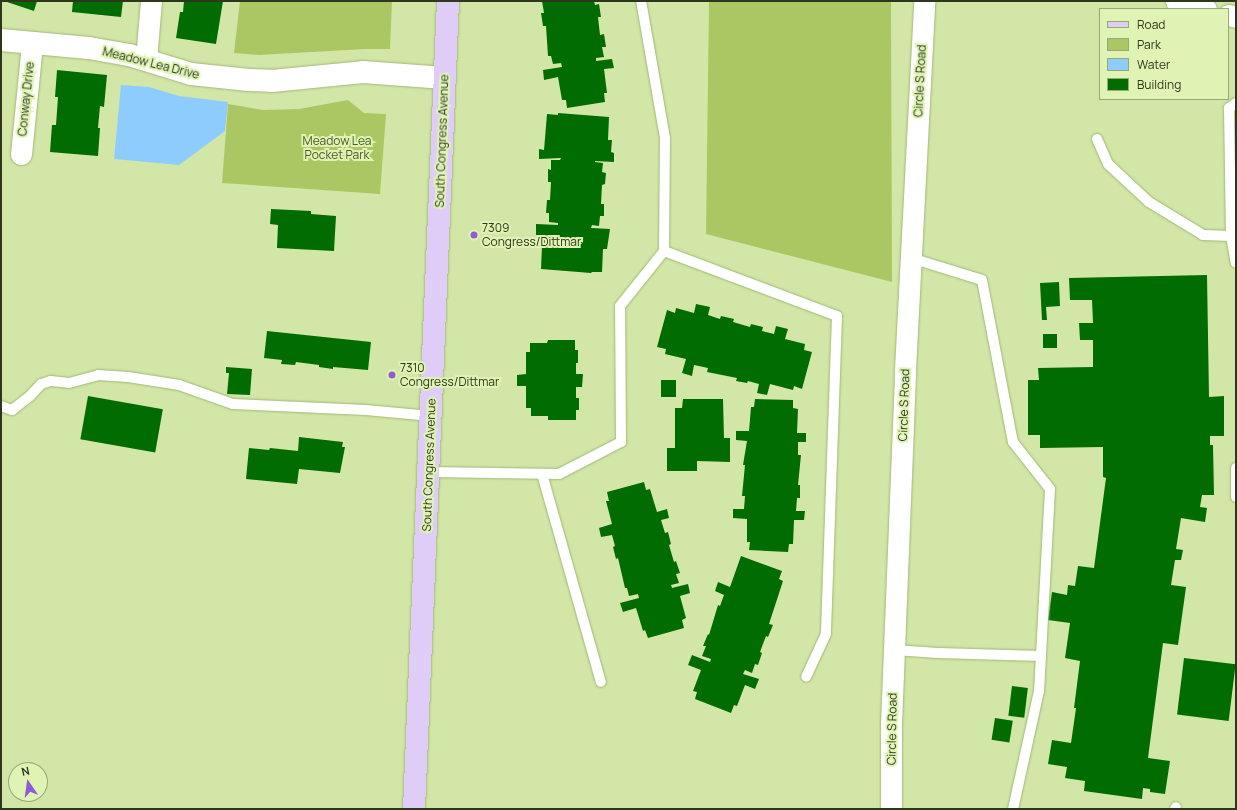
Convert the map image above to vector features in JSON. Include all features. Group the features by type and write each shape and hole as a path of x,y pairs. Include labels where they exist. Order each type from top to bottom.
{"main road":[{"name":"South Congress Avenue","path":"414,809 448,1"}],"street":[{"path":"146,60 151,1"},
{"name":"Circle S Road","path":"890,809 894,650 924,1"},
{"path":"1176,1 1202,8"},
{"name":"Meadow Lea Drive","path":"1,40 89,48 146,60 191,74 249,80 272,80 363,72 445,78"},
{"name":"Conway Drive","path":"20,154 32,43"}],"lane":[{"path":"429,472 559,474 621,442 620,306 664,251 665,138 641,1"},
{"path":"1236,103 1229,108 1236,263"},
{"path":"1097,139 1108,164 1149,202 1203,235 1234,236"},
{"path":"664,251 837,316 826,634 806,677"},
{"path":"911,258 982,280 1013,442 1050,489 1039,691 1013,809"},
{"path":"1,406 12,410 30,396 41,384 51,381 69,383 98,375 128,377 179,385 233,404 366,410 431,416"},
{"path":"1236,468 1236,497"},
{"path":"542,474 601,682"},
{"path":"894,650 938,653 1041,656"}],"green space":[{"path":"240,1 392,1 390,49 259,55 234,53"},
{"path":"709,1 891,1 892,282 706,234"},
{"name":"Meadow Lea Pocket Park","path":"348,100 364,113 386,114 380,194 222,183 228,104 263,110 299,109"}],"water":[{"path":"121,85 149,87 179,96 228,102 225,131 179,165 114,159"}],"building":[{"path":"4,1 37,1 34,11"},
{"path":"73,1 123,1 121,17 72,12"},
{"path":"184,1 223,1 216,44 176,38 180,12 183,12"},
{"path":"542,1 594,1 595,5 599,4 601,17 598,17 600,35 604,34 606,47 602,47 604,57 596,58 596,61 612,59 614,68 604,69 607,93 604,93 605,102 567,108 566,100 562,100 558,77 544,80 543,70 562,67 561,63 553,64 551,56 548,56 546,26 543,26 541,13 544,13"},
{"path":"57,70 107,75 104,107 100,106 98,156 50,152 52,125 56,125 58,97 55,97"},
{"path":"558,113 609,117 608,140 612,140 611,152 614,153 614,162 595,161 603,163 602,172 606,173 605,184 602,185 601,204 604,204 604,216 600,216 599,226 592,225 591,228 610,229 607,249 603,249 602,272 591,273 541,269 542,246 540,246 540,235 536,235 536,224 558,225 558,223 549,222 549,213 546,213 547,200 550,200 551,182 548,182 548,169 551,170 551,160 560,160 561,158 539,159 539,149 544,150 547,114 558,115"},
{"path":"271,209 311,211 311,214 336,216 334,251 277,248 278,225 270,224"},
{"path":"1207,275 1209,397 1224,396 1224,436 1210,436 1210,445 1213,445 1214,495 1202,495 1200,507 1207,508 1205,522 1181,518 1176,549 1183,550 1181,560 1175,560 1171,585 1186,587 1178,645 1163,643 1148,758 1170,761 1165,794 1150,792 1150,789 1143,788 1142,799 1084,791 1085,781 1065,778 1067,767 1048,764 1052,740 1071,743 1080,661 1065,658 1070,623 1048,620 1052,592 1067,595 1068,585 1075,586 1078,566 1094,568 1106,478 1103,477 1103,447 1040,448 1040,435 1028,435 1028,380 1039,380 1038,368 1093,367 1093,340 1080,340 1079,323 1093,323 1092,300 1070,300 1069,278"},
{"path":"1059,282 1060,306 1046,307 1047,320 1042,320 1040,283"},
{"path":"696,304 710,307 708,315 720,319 721,316 734,319 733,322 750,327 751,324 763,327 762,331 774,334 776,326 788,329 785,339 805,344 804,350 812,352 802,389 794,386 793,390 770,384 767,395 757,393 759,384 748,381 747,383 736,381 737,378 707,372 708,368 694,365 692,376 682,373 686,359 665,354 666,349 657,347 667,310 675,313 676,308 694,313"},
{"path":"267,331 371,342 368,370 333,367 333,369 319,367 319,365 296,362 295,365 281,364 282,360 264,358"},
{"path":"1043,334 1057,334 1057,348 1043,348"},
{"path":"548,340 575,340 575,350 578,350 576,374 583,374 582,387 576,387 576,398 579,398 579,410 576,410 576,420 548,420 548,416 531,416 531,408 526,408 526,386 517,386 517,375 526,374 526,352 530,352 530,343 547,343"},
{"path":"226,367 252,369 250,395 227,394 229,373 226,373"},
{"path":"661,380 676,380 676,397 661,397"},
{"path":"88,396 163,409 155,453 80,439"},
{"path":"683,399 723,399 724,438 730,438 730,462 697,461 697,471 667,471 667,448 675,448 675,408 682,408"},
{"path":"755,399 793,400 793,408 798,409 797,433 806,433 806,442 798,442 798,455 801,455 798,485 800,485 800,498 797,498 796,511 805,511 804,520 794,520 793,544 789,544 788,552 749,550 750,542 747,542 747,519 733,518 733,509 744,509 745,496 742,496 745,465 743,465 747,441 736,440 736,431 749,431 751,407 754,407"},
{"path":"299,437 343,442 342,447 345,447 340,473 299,469 297,484 246,479 249,448 269,450 270,448 298,451"},
{"path":"644,482 646,490 650,489 657,512 667,509 669,518 661,520 665,533 668,532 671,544 669,545 674,562 676,561 680,573 676,574 679,583 671,585 672,588 688,584 690,593 680,596 686,618 682,620 684,628 648,638 645,630 643,631 636,608 623,612 620,603 639,598 638,594 629,596 627,588 625,588 618,558 616,559 612,535 601,537 599,528 612,524 606,501 609,501 607,492"},
{"path":"741,556 782,571 779,579 783,581 769,624 773,625 768,637 766,636 760,652 762,653 758,665 755,664 752,673 745,670 743,674 759,679 755,689 745,685 737,706 734,705 731,713 695,699 697,692 693,691 701,670 688,665 692,655 710,662 711,659 702,656 706,646 703,646 708,634 709,635 718,605 720,606 724,595 715,591 718,582 730,587"},
{"path":"1184,658 1236,664 1229,721 1177,715"},
{"path":"1012,686 1028,688 1024,718 1008,716"},
{"path":"995,718 1013,721 1009,743 992,740"}],"place":[{"name":"7309 Congress/Dittmar","path":"474,235"},
{"name":"7310 Congress/Dittmar","path":"392,375"}]}
